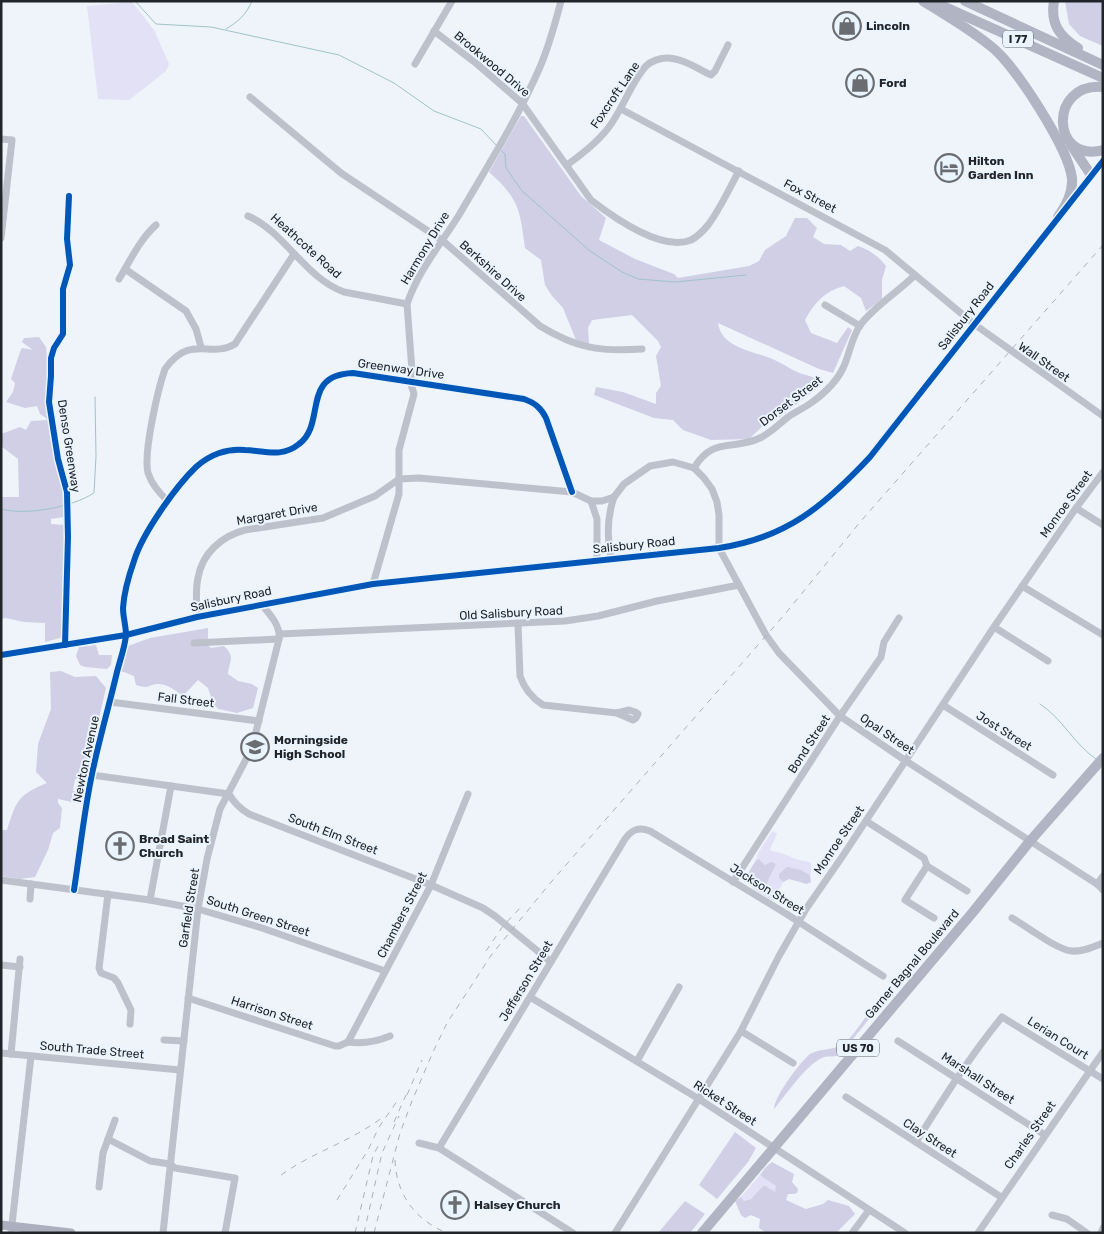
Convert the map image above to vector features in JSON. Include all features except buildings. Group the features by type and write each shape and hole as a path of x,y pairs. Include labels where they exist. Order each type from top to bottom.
{"highway":[{"path":"923,1 994,49 1037,104 1063,153 1072,179 1071,193 1058,217"},
{"name":"I 77","path":"933,1 1103,78"},
{"name":"I 77","path":"965,1 1103,64"},
{"path":"1054,1 1052,11 1054,23 1059,33 1067,41 1103,64"},
{"path":"1091,176 1068,141 1061,123 1068,102 1077,93 1088,87 1103,87"},
{"path":"1068,141 1085,151 1103,150"},
{"path":"1063,153 1081,170 1091,176"},
{"name":"Garner Bagnal Boulevard","path":"702,1233 1030,841 1103,758"}],"main road":[{"path":"1,1225 12,1230 71,1233"}],"street":[{"path":"416,64 452,1"},
{"name":"Harmony Drive","path":"373,584 399,494 399,450 414,394 410,381 412,371 407,304 419,275 485,171 522,103 540,67 561,1"},
{"name":"Brookwood Drive","path":"434,31 477,64 522,103 583,190 601,208 635,229 654,238 671,243 690,240 709,224 739,171"},
{"name":"Foxcroft Lane","path":"567,165 588,150 606,131 621,109 640,73 648,65 658,59 669,58 710,74 715,71 728,45"},
{"name":"Berkshire Drive","path":"250,97 341,173 442,241 540,326 558,337 578,345 621,351 642,350"},
{"name":"Fox Street","path":"621,109 869,240 885,250 974,324"},
{"path":"1,139 12,140 1,238"},
{"name":"Salisbury Road","path":"1,655 126,635 198,617 373,584 719,548 757,540 775,532 816,510 845,485 870,457 1103,161"},
{"name":"Heathcote Road","path":"248,216 260,221 294,254 335,288 407,304"},
{"path":"119,279 142,240 156,225"},
{"path":"168,501 152,483 148,471 148,443 161,379 165,369 171,360 180,353 201,347 230,347 238,340 294,254"},
{"path":"125,269 186,311 196,329 201,347"},
{"name":"Dorset Street","path":"694,468 704,455 711,450 719,446 751,442 762,437 789,416 823,394 843,367 854,336 860,326 872,312 915,275"},
{"path":"825,305 860,326"},
{"name":"Wall Street","path":"974,324 1102,417"},
{"name":"Greenway Drive","path":"126,635 123,608 134,560 147,533 168,501 196,468 207,459 220,453 243,449 279,453 291,450 301,443 311,426 323,385 332,377 353,373 534,402 546,418 572,492"},
{"path":"611,558 609,514 614,497 624,484 650,466 673,462 694,468 708,483 717,502 719,548"},
{"name":"Monroe Street","path":"615,1233 741,1030 798,922 1022,586 1103,472"},
{"path":"399,479 419,478 572,492 591,501 602,501 614,497"},
{"name":"Margaret Drive","path":"198,617 197,589 199,573 206,558 221,540 232,533 245,530 323,518 375,496 399,479"},
{"path":"591,501 597,519 598,560"},
{"path":"1076,508 1103,524"},
{"name":"Opal Street","path":"719,548 766,635 780,654 840,716 906,761 1097,884 1103,890"},
{"name":"Old Salisbury Road","path":"194,643 280,636 583,619 657,601 739,585"},
{"path":"1022,586 1103,635"},
{"path":"261,604 270,613 280,636"},
{"name":"Bond Street","path":"733,882 840,716 881,658 884,642 899,618"},
{"path":"518,624 520,676 522,682 536,700 543,705 617,713"},
{"path":"994,628 1048,661"},
{"name":"Newton Avenue","path":"74,890 92,775 126,635"},
{"name":"Garfield Street","path":"163,1233 198,909 220,809 249,756 280,636"},
{"name":"Fall Street","path":"110,702 259,721"},
{"name":"Jost Street","path":"943,705 1053,775"},
{"path":"92,775 229,794"},
{"path":"150,900 171,786"},
{"name":"South Elm Street","path":"229,794 240,809 249,814 431,885 483,908 522,937 551,962"},
{"name":"Chambers Street","path":"348,1042 431,885 468,794"},
{"path":"866,821 924,858 926,866 967,891"},
{"name":"Jackson Street","path":"636,829 650,831 882,976"},
{"name":"Jefferson Street","path":"439,1148 625,839 636,829"},
{"path":"926,866 905,900 934,918"},
{"path":"1097,884 1103,876"},
{"name":"South Green Street","path":"1,880 150,900 198,909 262,928 385,971"},
{"path":"30,899 31,884"},
{"path":"108,894 99,968 102,973 114,978 118,983 131,1010 130,1024"},
{"path":"1012,918 1059,947 1071,951 1084,950 1103,943"},
{"path":"11,1054 20,959"},
{"path":"1,965 20,968"},
{"path":"637,1061 679,987"},
{"name":"Ricket Street","path":"530,997 699,1099 905,1233"},
{"name":"Harrison Street","path":"188,998 335,1046 348,1042 368,1043 380,1041 390,1036"},
{"name":"Lerian Court","path":"956,1077 1002,1016 1103,1079"},
{"path":"741,1030 793,1063"},
{"path":"164,1040 184,1041"},
{"name":"Marshall Street","path":"898,1041 1045,1134"},
{"name":"Charles Street","path":"978,1233 1103,1052"},
{"name":"South Trade Street","path":"1,1053 180,1070"},
{"path":"12,1230 31,1056"},
{"path":"916,1142 956,1077"},
{"name":"Clay Street","path":"846,1097 1001,1198"},
{"path":"99,1187 103,1153 115,1120"},
{"path":"108,1140 150,1161 170,1164 175,1168 236,1178 225,1233"},
{"path":"419,1143 439,1148 573,1233"},
{"path":"852,1233 869,1210"},
{"path":"1052,1215 1067,1219 1087,1233"},
{"path":"1101,1233 1103,1228"}],"shaded area":[{"path":"1065,1 1103,1 1103,46 1080,36 1069,24"},
{"path":"132,2 154,30 169,64 166,71 129,100 98,99 87,6"},
{"path":"521,116 524,116 581,196 606,218 599,240 635,259 674,274 678,278 749,266 759,261 765,250 786,236 795,218 807,218 817,228 813,237 824,244 841,245 850,251 858,246 870,251 883,262 886,266 882,280 882,299 866,311 861,298 844,286 826,294 808,314 805,320 811,333 837,343 848,327 852,330 833,373 819,369 718,323 720,331 731,343 813,377 820,386 777,419 768,421 749,439 711,440 683,430 673,420 654,418 594,395 596,387 623,392 656,404 656,393 661,386 656,356 661,347 658,341 632,315 592,320 588,328 589,344 576,340 563,308 545,285 541,260 525,248 516,205 507,190 489,172"},
{"path":"39,337 46,347 48,372 46,397 56,463 65,499 64,517 51,519 51,524 66,525 62,592 64,637 45,642 45,623 1,619 1,497 19,497 18,459 1,446 1,434 20,427 26,430 31,421 47,420 40,414 37,406 25,408 6,402 13,392 15,383 11,379 22,348 33,350 22,342 24,338"},
{"path":"208,628 208,645 211,648 224,646 230,653 231,659 228,674 238,681 252,684 258,688 253,708 237,713 218,709 213,703 208,688 198,680 183,696 170,687 163,685 156,684 145,687 136,685 134,676 121,671 128,646 150,638"},
{"path":"96,645 99,655 112,655 111,665 107,669 80,665 76,656 79,647"},
{"path":"61,671 75,677 96,676 106,688 85,778 75,779 73,791 83,793 81,801 76,803 58,799 58,803 62,808 60,828 53,833 48,850 35,877 20,879 1,876 1,830 7,830 19,800 29,791 47,783 36,772 38,744 51,709 50,672"},
{"path":"774,831 777,834 770,849 771,851 811,863 811,873 810,875 801,870 779,878 783,882 773,901 754,889 774,871 776,864 765,865 759,859 756,860 758,853"},
{"path":"759,859 765,865 771,862 776,864 767,885 763,887 759,885 754,889 747,875 756,860"},
{"path":"787,867 801,870 810,875 811,882 807,884 789,879 783,882 779,878 779,874"},
{"path":"868,1014 873,1014 840,1055 817,1060 797,1080 774,1109 783,1088 806,1058 813,1052 840,1046 852,1035"},
{"path":"735,1132 756,1148 748,1162 717,1199 699,1185"},
{"path":"772,1162 794,1174 792,1182 798,1189 797,1193 788,1194 786,1200 806,1209 823,1204 828,1200 849,1206 855,1214 836,1233 766,1233 759,1228 760,1219 751,1215 745,1218 741,1215 735,1201 741,1197 744,1201 751,1199 764,1185 775,1192 776,1186 760,1175"},
{"path":"760,1175 777,1186 775,1192 764,1185 751,1199 744,1201 741,1197"},
{"path":"685,1201 705,1214 690,1233 658,1233"}],"waterway":[{"path":"135,1 156,24 211,27 339,55 394,83 434,111 481,129 497,146"},
{"path":"226,29 242,17 252,1"},
{"path":"500,149 505,154 506,168 522,191 590,251 622,272 638,279 675,282 746,275"},
{"path":"1,509 12,511 49,509 74,502 94,493 96,456 95,397"},
{"path":"1040,704 1055,716 1081,746 1096,759"}],"railway":[{"path":"374,1233 400,1133 412,1101 447,1023 492,954 552,881 785,614 861,521 1103,245"},
{"path":"486,951 503,926 522,906"},
{"path":"407,1095 422,1060"},
{"path":"394,1122 406,1095"},
{"path":"337,1200 368,1150 379,1127 398,1100"},
{"path":"364,1233 382,1153 399,1116"},
{"path":"281,1175 358,1133 383,1117"},
{"path":"355,1233 373,1156 378,1146"},
{"path":"395,1160 399,1184 409,1204 426,1221 447,1233"}],"cycle path":[{"path":"1,655 126,635 197,617 373,584 719,548 765,536 803,517 837,490 870,457 1103,161"},
{"name":"Denso Greenway","path":"65,645 68,537 67,492 58,459 49,402 51,358 54,348 63,334 63,289 70,265 67,239 69,196"},
{"path":"74,890 92,774 124,649 126,632 123,608 130,572 138,550 160,511 188,475 201,463 219,453 232,450 273,453 293,448 307,435 312,424 320,391 326,382 337,376 353,373 524,399 531,402 540,409 546,418 572,492"}],"place":[{"name":"Lincoln","path":"847,26"},
{"name":"Ford","path":"860,83"},
{"name":"Hilton Garden Inn","path":"949,168"},
{"name":"Morningside High School","path":"255,747"},
{"name":"Broad Saint Church","path":"120,846"},
{"name":"Halsey Church","path":"455,1205"}]}
